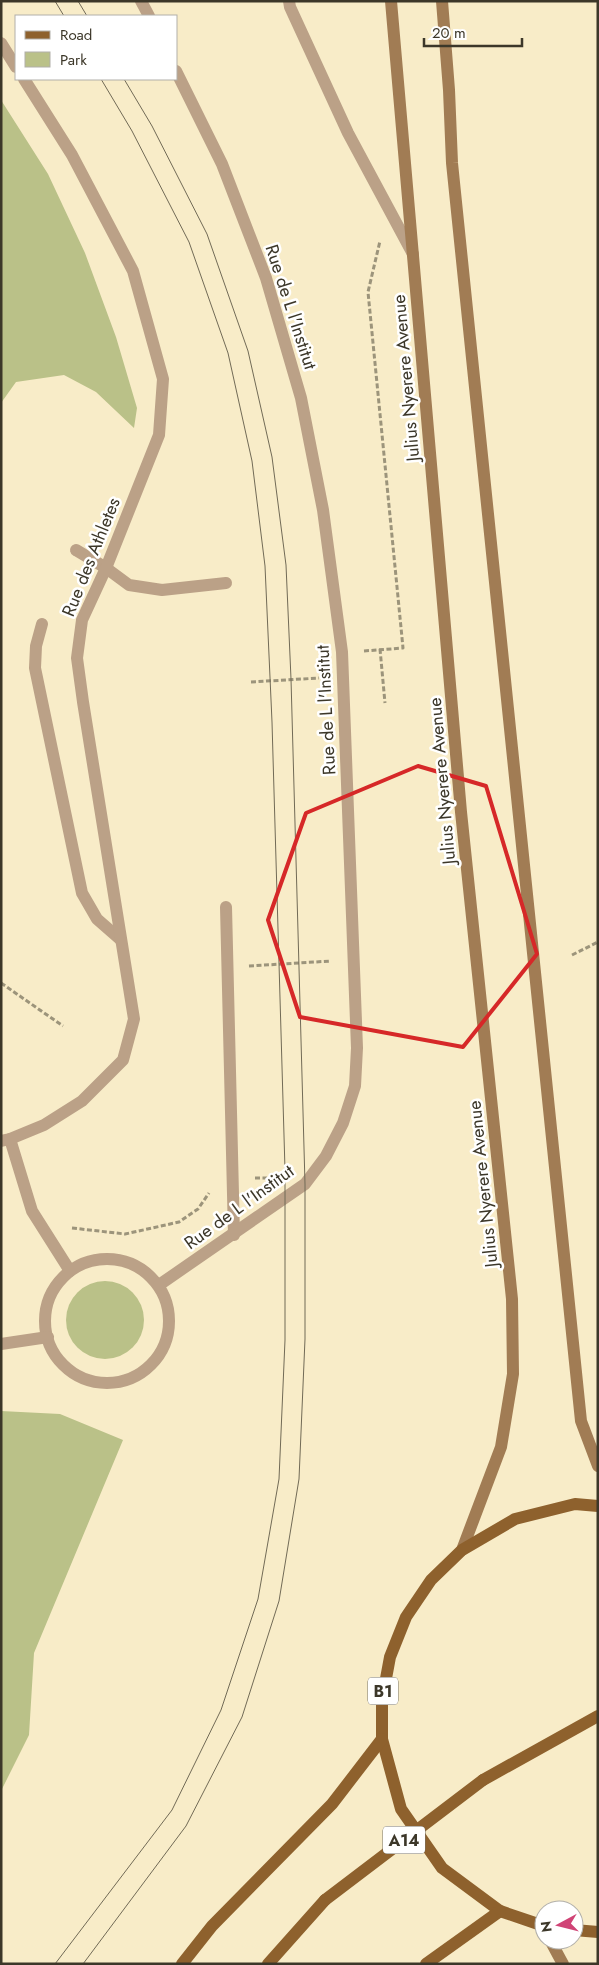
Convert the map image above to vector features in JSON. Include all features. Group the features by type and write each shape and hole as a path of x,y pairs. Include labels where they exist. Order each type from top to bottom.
{"main road":[{"name":"Julius Nyerere Avenue","path":"391,1 461,812 512,1299 514,1374 501,1447 462,1550"},
{"path":"442,1 452,162 581,1421 598,1466"},
{"name":"Julius Nyerere Avenue","path":"534,1924 500,1911 442,1868 401,1809 382,1739 382,1700 390,1657 406,1617 431,1580 462,1550 515,1519 575,1504 598,1506"},
{"name":"A14","path":"268,1964 325,1900 483,1780 598,1716"},
{"path":"182,1964 212,1926 332,1804 382,1739"},
{"path":"426,1964 500,1911"},
{"path":"584,1931 598,1932"},
{"path":"555,1950 563,1964"}],"street":[{"path":"141,1 148,15"},
{"path":"289,1 290,7 348,132 412,254"},
{"path":"1,43 15,65"},
{"name":"Rue de L l'Institut","path":"159,1285 305,1184 326,1156 343,1123 355,1086 356,1038 342,652 323,510 301,398 266,278 222,164 178,75"},
{"name":"Rue des Athletes","path":"25,80 72,155 133,271 163,379 159,435 106,568 82,620 77,658 134,1019 123,1060 82,1101 44,1125 6,1140 32,1211 70,1271"},
{"path":"76,550 106,568 129,585 162,590 226,583"},
{"path":"42,624 36,646 35,668 82,893 97,919 121,940"},
{"path":"226,907 234,1234"},
{"path":"108,1258 136,1266 145,1271 159,1285 167,1303 170,1321 166,1340 158,1357 147,1371 129,1379 108,1383 88,1380 70,1371 56,1356 48,1337 45,1319 48,1301 56,1285 70,1271 88,1261 108,1258"},
{"path":"1,1344 48,1337"}],"path":[{"path":"360,651 404,648 368,292 388,208"},
{"path":"380,649 385,704"},
{"path":"319,670 320,688"},
{"path":"251,682 320,678"},
{"path":"572,955 598,942"},
{"path":"245,966 331,962 331,952"},
{"path":"1,983 63,1026"},
{"path":"39,1224 124,1234 179,1222 198,1209 220,1178 267,1178 276,1174"}],"highlighted area":[{"path":"418,766 486,786 537,954 463,1047 300,1017 268,920 306,813"}],"green space":[{"path":"1,100 48,174 85,253 116,337 137,408 134,428 96,392 64,375 16,382 1,403"},
{"path":"105,1281 120,1284 132,1293 141,1305 144,1320 141,1335 132,1347 120,1356 105,1359 90,1356 78,1347 69,1335 66,1320 69,1305 78,1293 90,1284"},
{"path":"1,1411 60,1414 123,1440 34,1653 29,1735 1,1791"}],"tram line":[{"path":"55,1 63,15"},
{"path":"78,1 86,15"},
{"path":"55,1964 172,1810 221,1710 258,1599 279,1479 285,1340 285,1170 272,722 265,566 252,461 228,353 189,242 132,131 102,80"},
{"path":"83,1964 186,1826 242,1717 279,1601 299,1479 305,1339 305,1184 291,679 286,565 272,457 248,351 207,234 152,126 125,80"}]}
